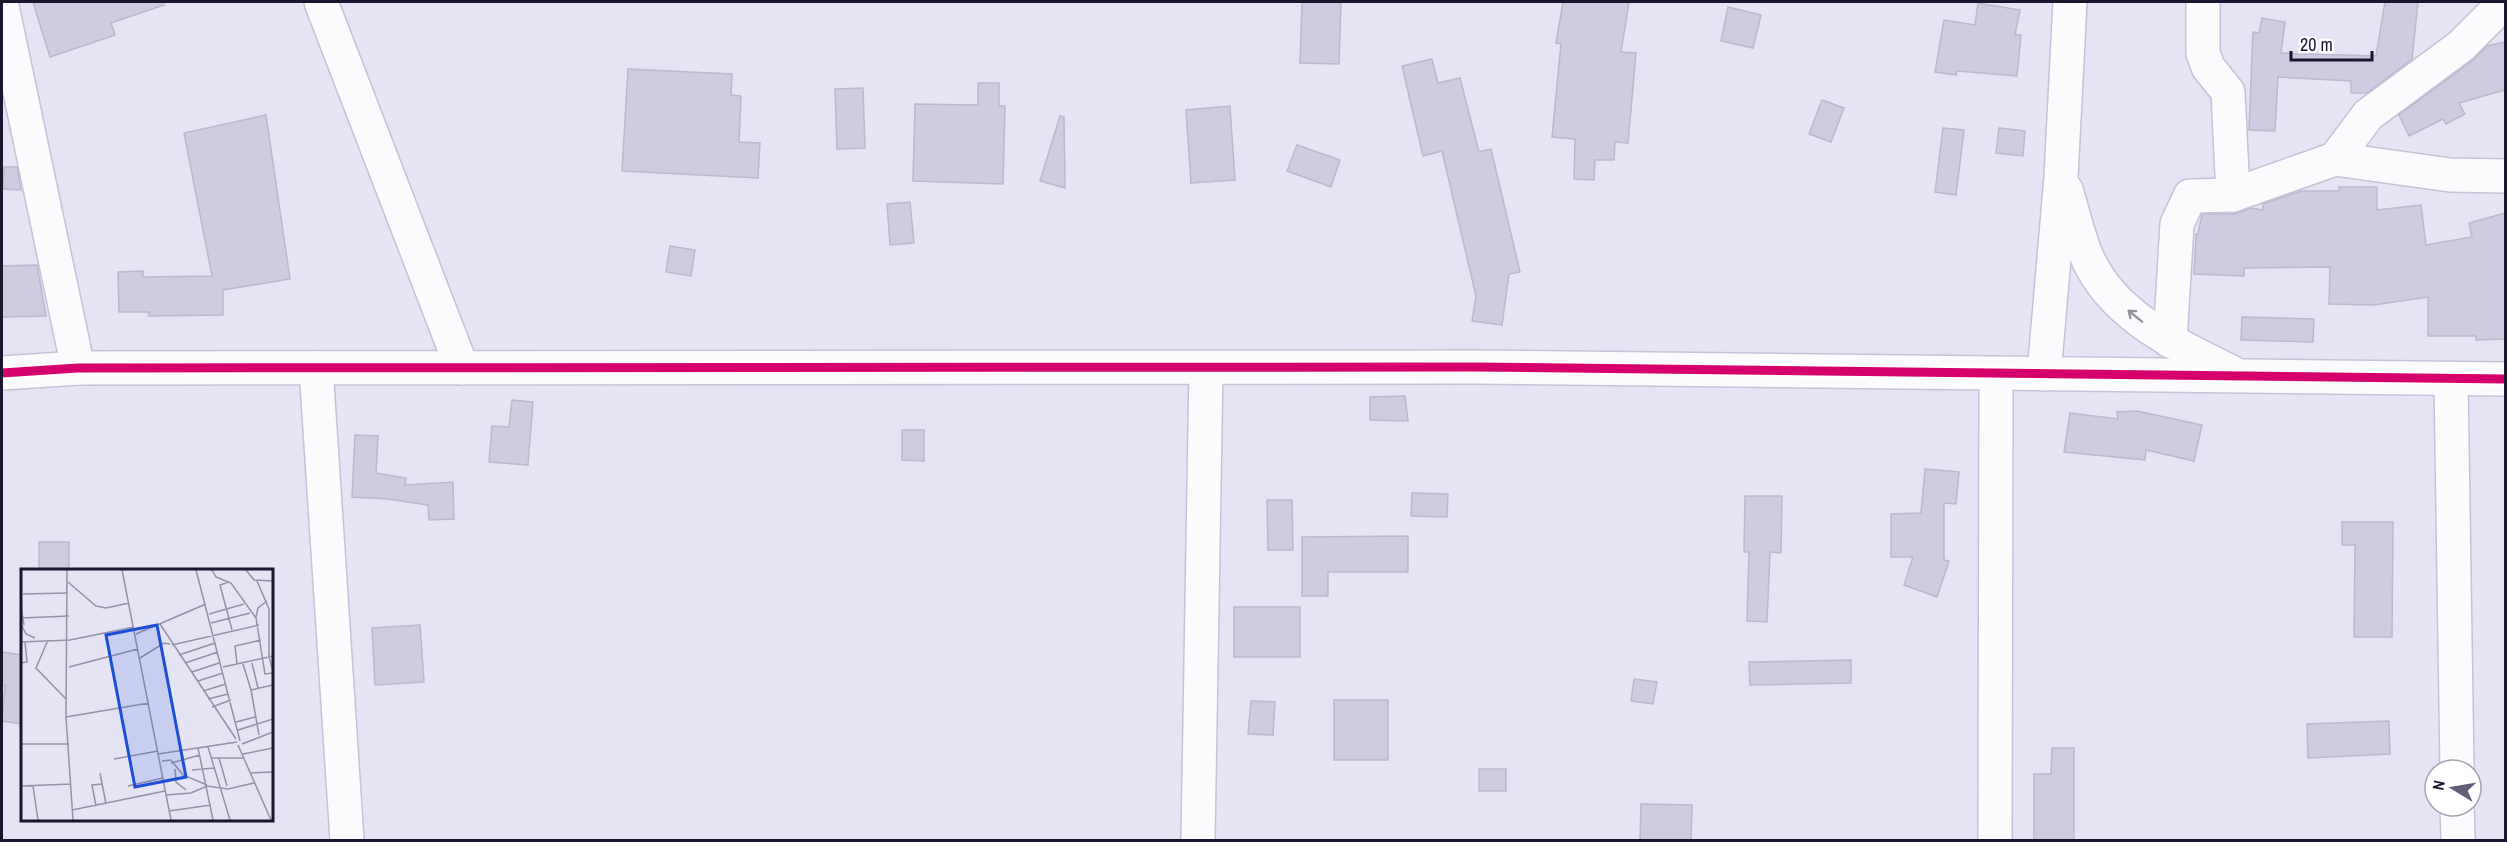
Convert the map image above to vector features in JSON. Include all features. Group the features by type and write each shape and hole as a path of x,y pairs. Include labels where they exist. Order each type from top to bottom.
{"street":[{"path":"321,2 462,368"},
{"path":"2043,374 2061,177 2070,2"},
{"path":"2203,2 2203,53 2208,67 2228,92 2233,195"},
{"path":"2335,159 2368,116 2461,46 2505,2"},
{"path":"2,6 78,368"},
{"path":"2170,341 2177,224 2190,196 2233,195 2335,159 2450,175 2505,176"},
{"path":"2061,177 2088,258 2112,296 2136,318 2170,341 2240,376"},
{"path":"2,372 78,368 1475,368 2505,379"},
{"path":"316,368 347,840"},
{"path":"1198,840 1206,368"},
{"path":"1995,840 1996,374"},
{"path":"2451,378 2457,758"},
{"path":"2457,818 2458,840"}],"building":[{"path":"33,2 164,2 164,5 111,23 115,35 50,57"},
{"path":"1302,2 1341,2 1339,64 1300,63"},
{"path":"1563,2 1629,2 1621,52 1636,53 1628,143 1615,142 1614,160 1595,160 1594,180 1574,179 1575,139 1552,137 1561,44 1556,43"},
{"path":"2385,2 2418,2 2412,59 2367,93 2351,93 2351,81 2278,77 2275,131 2249,130 2253,32 2259,33 2262,18 2285,22 2281,53 2376,56"},
{"path":"1978,3 2020,10 2015,35 2021,35 2017,76 1957,71 1956,75 1935,72 1944,20 1975,25"},
{"path":"1728,7 1761,15 1753,48 1721,41"},
{"path":"2505,42 2505,90 2459,103 2465,114 2446,124 2443,119 2409,136 2399,115 2472,61 2487,46"},
{"path":"1432,59 1438,83 1460,78 1479,152 1491,149 1520,272 1509,274 1502,325 1472,321 1476,296 1442,151 1423,156 1402,66"},
{"path":"628,69 732,74 731,95 741,96 739,142 760,143 758,178 622,171"},
{"path":"978,83 999,83 999,106 1005,106 1003,184 913,181 915,104 978,105"},
{"path":"863,88 865,148 837,149 835,89"},
{"path":"1822,100 1844,108 1831,142 1809,134"},
{"path":"1230,106 1235,180 1191,183 1186,110"},
{"path":"266,115 290,279 223,290 223,315 149,316 149,312 119,312 118,272 143,271 143,277 212,276 184,133"},
{"path":"1060,116 1064,117 1065,188 1040,181"},
{"path":"1943,128 1964,130 1956,195 1935,192"},
{"path":"1999,128 2025,131 2023,156 1996,153"},
{"path":"1297,145 1340,160 1331,187 1287,171"},
{"path":"4,167 17,167 21,190 3,189"},
{"path":"2339,187 2377,187 2377,210 2421,205 2426,245 2472,237 2469,223 2505,213 2505,339 2476,340 2476,336 2428,336 2428,297 2374,305 2329,304 2330,267 2244,268 2244,276 2194,274 2196,234 2198,234 2202,214 2234,214 2251,208 2263,210 2263,204 2301,191 2339,191"},
{"path":"910,202 914,243 890,245 887,204"},
{"path":"670,246 695,250 691,276 666,272"},
{"path":"37,265 46,316 2,317 2,266"},
{"path":"2242,317 2314,319 2313,342 2241,340"},
{"path":"1405,396 1408,421 1370,420 1370,397"},
{"path":"512,400 533,402 528,465 489,462 492,426 509,427"},
{"path":"2137,411 2202,425 2194,461 2146,450 2145,460 2064,452 2070,413 2118,419 2117,412"},
{"path":"902,430 924,430 924,461 902,460"},
{"path":"355,435 378,436 376,473 406,478 405,485 453,482 454,519 429,520 428,505 352,497"},
{"path":"1925,469 1959,472 1956,504 1944,503 1944,560 1949,561 1937,597 1904,585 1913,557 1891,557 1891,514 1921,513"},
{"path":"1412,493 1448,494 1447,517 1411,516"},
{"path":"1745,496 1782,496 1781,553 1770,552 1767,622 1747,621 1749,552 1744,552"},
{"path":"1267,500 1292,500 1293,550 1268,550"},
{"path":"2342,522 2393,522 2392,637 2354,637 2355,545 2342,545"},
{"path":"1408,536 1408,572 1328,572 1328,596 1302,596 1302,537"},
{"path":"39,542 69,542 69,569 39,569"},
{"path":"1234,607 1300,607 1300,657 1234,657"},
{"path":"420,625 424,682 375,685 372,628"},
{"path":"2,652 21,655 21,724 2,721 5,686 2,685"},
{"path":"1851,660 1851,683 1750,685 1749,662"},
{"path":"1634,679 1657,682 1653,704 1631,701"},
{"path":"1334,700 1388,700 1388,760 1334,760"},
{"path":"1251,701 1275,702 1273,735 1248,734"},
{"path":"2389,721 2390,754 2308,758 2307,724"},
{"path":"2052,748 2074,748 2074,840 2034,840 2034,774 2051,774"},
{"path":"1479,769 1506,769 1506,791 1479,791"},
{"path":"1641,804 1692,805 1691,840 1640,840"}],"cycle path":[{"path":"2,373 78,368 1475,367 2506,379"}]}
